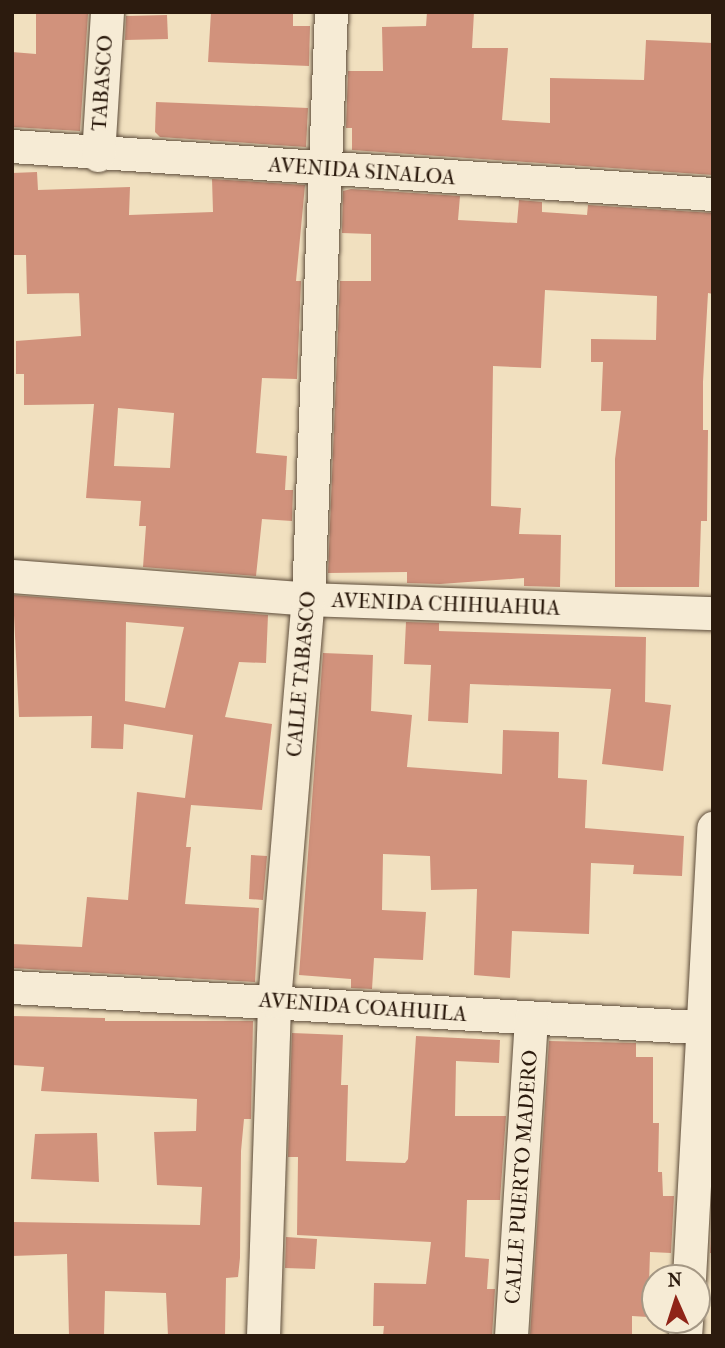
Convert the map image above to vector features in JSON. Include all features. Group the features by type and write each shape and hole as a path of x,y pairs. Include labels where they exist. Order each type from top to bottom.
{"street":[{"name":"TABASCO","path":"97,155 107,12"},
{"name":"CALLE TABASCO","path":"263,1336 274,1001 308,599 322,168 331,12"},
{"name":"AVENIDA SINALOA","path":"12,146 97,155 713,194"},
{"name":"AVENIDA CHIHUAHUA","path":"12,576 308,599 713,613"},
{"path":"689,1264 708,1028 713,828"},
{"name":"AVENIDA COAHUILA","path":"12,987 708,1028"},
{"name":"CALLE PUERTO MADERO","path":"511,1336 531,1019"}],"building":[{"path":"211,12 293,12 293,26 310,26 309,66 208,62"},
{"path":"427,12 474,12 472,48 508,48 502,120 550,123 550,78 644,80 646,40 713,43 713,175 352,150 352,128 346,128 348,71 383,71 382,27 426,26"},
{"path":"36,14 88,14 80,131 12,127 12,52 36,54"},
{"path":"167,15 168,39 125,40 126,16"},
{"path":"156,102 308,108 306,147 160,137 155,132"},
{"path":"37,172 38,190 130,187 129,215 213,212 212,179 305,185 296,281 301,281 297,379 262,378 256,453 287,456 285,490 293,490 292,521 262,519 256,576 143,567 146,526 139,526 141,501 86,498 94,404 24,405 24,374 16,374 16,341 81,336 79,293 27,294 26,255 12,255 12,173","holes":["118,408 174,413 170,468 114,466"]},
{"path":"351,189 460,196 458,220 517,223 519,200 542,202 542,212 587,215 588,205 713,213 713,294 708,293 703,382 703,430 708,430 707,521 701,521 699,587 615,587 615,459 621,411 601,411 603,362 591,362 591,339 656,340 657,296 545,290 541,368 493,366 491,506 521,508 519,534 561,535 560,587 524,586 524,578 440,584 407,583 407,572 328,573 340,281 371,281 371,234 342,233 343,191"},
{"path":"13,595 268,615 266,663 239,662 225,717 272,724 262,810 191,805 186,847 191,847 185,904 259,908 255,982 12,968 12,944 82,947 87,897 128,900 137,792 185,798 193,735 124,724 123,749 91,748 92,716 19,717","holes":["126,622 184,627 165,708 125,701"]},
{"path":"406,622 439,623 439,631 646,637 645,702 671,705 663,771 602,764 611,689 470,684 468,723 428,721 431,665 404,664"},
{"path":"323,653 373,655 371,711 412,715 407,767 502,774 503,730 559,732 558,778 587,780 585,828 684,836 682,876 633,874 634,865 591,863 589,934 512,931 510,978 474,975 477,889 431,890 430,856 383,854 382,910 426,912 423,960 374,958 372,989 351,988 351,979 299,975"},
{"path":"251,855 267,856 263,900 249,899"},
{"path":"12,1016 105,1018 105,1021 253,1021 251,1119 244,1119 241,1151 240,1258 238,1277 226,1278 225,1336 168,1336 166,1293 105,1291 104,1336 69,1336 67,1254 12,1256 12,1222 200,1225 202,1187 157,1185 154,1132 196,1131 197,1099 41,1091 44,1067 12,1065"},
{"path":"292,1033 343,1035 341,1085 348,1085 346,1161 405,1163 408,1159 416,1036 500,1040 499,1063 456,1061 455,1116 506,1116 500,1200 467,1200 465,1257 489,1259 487,1289 495,1289 492,1336 383,1336 384,1326 373,1326 374,1283 426,1284 431,1242 297,1235 298,1157 288,1157"},
{"path":"549,1041 636,1043 636,1057 653,1057 653,1123 659,1123 658,1172 662,1172 663,1196 674,1196 671,1253 650,1252 650,1264 641,1264 641,1317 632,1316 632,1336 530,1336"},
{"path":"97,1133 99,1182 31,1179 35,1134"},
{"path":"713,1197 713,1253 710,1253"},
{"path":"286,1237 317,1239 315,1269 285,1268"}]}
